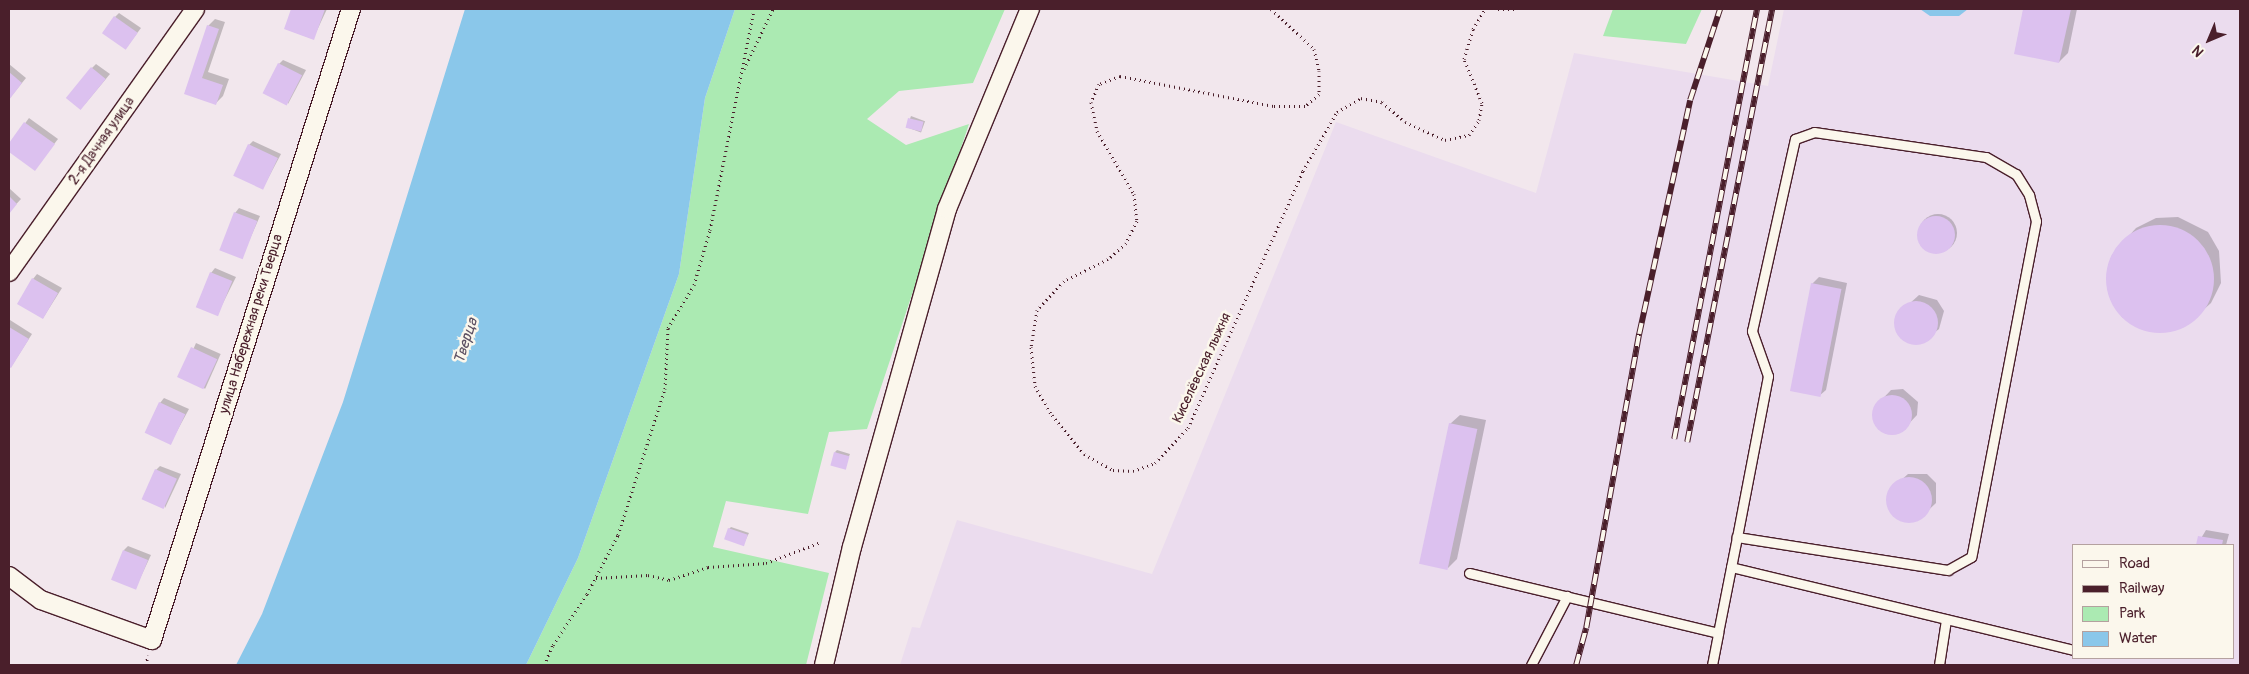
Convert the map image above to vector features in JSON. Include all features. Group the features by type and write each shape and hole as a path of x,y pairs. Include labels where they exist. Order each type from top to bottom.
{"street":[{"name":"2-я Дачная улица","path":"9,272 195,9"},
{"name":"улица Набережная реки Тверца","path":"9,576 41,600 152,640 351,9"},
{"path":"824,665 855,538 947,209 1030,9"}],"lane":[{"path":"1712,665 1768,376 1752,331 1795,139 1814,132 1986,157 2016,174 2029,195 2036,221 1970,557 1948,570 1737,537"},
{"path":"1731,567 2072,650"},
{"path":"1469,573 1718,633"},
{"path":"1531,665 1567,596"},
{"path":"1939,665 1946,620"}],"path":[{"path":"544,665 553,645 596,578 618,535 665,389 668,328 694,285 710,230 754,9"},
{"path":"741,76 773,9"},
{"name":"Киселёвская лыжня","path":"1271,9 1314,49 1319,71 1319,94 1305,106 1273,106 1120,76 1099,84 1092,102 1097,131 1134,194 1137,221 1126,243 1108,259 1064,281 1037,310 1031,347 1035,386 1052,415 1084,454 1113,470 1133,471 1155,463 1188,428 1303,171 1337,112 1361,98 1382,102 1405,122 1445,140 1469,135 1479,120 1482,103 1464,59 1473,29 1485,9"},
{"path":"1498,9 1517,9"},
{"path":"596,578 648,575 669,580 708,567 766,563 821,542"}],"shaded area":[{"path":"1784,9 2240,9 2240,665 900,665 912,627 920,628 957,520 1152,574 1336,122 1536,193 1574,53 1768,86"}],"green space":[{"path":"735,9 1005,9 973,83 899,91 867,119 906,145 969,124 867,429 829,432 808,514 726,501 713,547 829,573 806,665 526,665 578,558 679,274 705,98"},
{"path":"1613,9 1702,9 1686,44 1603,36"}],"water":[{"name":"Тверца","path":"465,9 735,9 705,98 679,274 578,558 526,665 236,665 262,614 343,402"},
{"path":"1920,9 1968,9 1959,16 1930,16"}],"building":[{"path":"291,9 325,9 314,40 284,29"},
{"path":"2023,9 2071,9 2059,63 2014,54"},
{"path":"114,16 138,33 126,50 102,33"},
{"path":"207,25 219,29 202,78 223,85 216,105 184,94"},
{"path":"278,63 302,75 287,106 263,93"},
{"path":"91,67 106,79 81,110 66,98"},
{"path":"9,72 22,83 9,100"},
{"path":"908,118 924,122 921,132 906,128"},
{"path":"24,122 55,144 35,171 9,152 9,143"},
{"path":"248,144 278,158 263,190 233,176"},
{"path":"9,196 17,204 9,214"},
{"path":"234,212 257,221 243,259 219,250"},
{"path":"1936,216 1949,222 1955,235 1949,248 1936,254 1923,248 1917,235 1923,222"},
{"path":"2160,225 2181,229 2198,241 2210,258 2214,279 2210,300 2198,317 2181,329 2160,333 2139,329 2122,317 2110,300 2106,279 2110,258 2122,241 2139,229"},
{"path":"210,272 232,281 218,316 196,307"},
{"path":"32,278 58,293 43,319 17,304"},
{"path":"1811,283 1841,289 1820,397 1790,391"},
{"path":"1916,301 1928,305 1934,311 1938,323 1934,335 1928,341 1916,345 1904,341 1898,335 1894,323 1898,311 1904,305"},
{"path":"9,327 29,339 11,368 9,367"},
{"path":"191,347 217,359 203,389 177,377"},
{"path":"1896,395 1903,398 1909,404 1912,415 1911,423 1903,432 1896,435 1888,435 1881,432 1873,423 1872,411 1875,404 1884,396"},
{"path":"159,402 185,414 171,445 145,433"},
{"path":"1449,423 1477,429 1447,570 1419,564"},
{"path":"834,452 849,456 846,470 830,466"},
{"path":"155,469 177,479 164,509 142,499"},
{"path":"1909,477 1922,481 1928,487 1932,500 1928,513 1922,519 1909,523 1896,519 1890,513 1886,500 1890,487 1896,481"},
{"path":"728,528 748,535 744,546 724,539"},
{"path":"2198,536 2223,540 2222,544 2196,544"},
{"path":"123,550 148,560 136,590 111,580"}],"railway":[{"path":"1576,665 1586,628 1639,334 1690,100 1720,9"},
{"path":"1674,439 1757,9"},
{"path":"1687,442 1772,9"}]}
